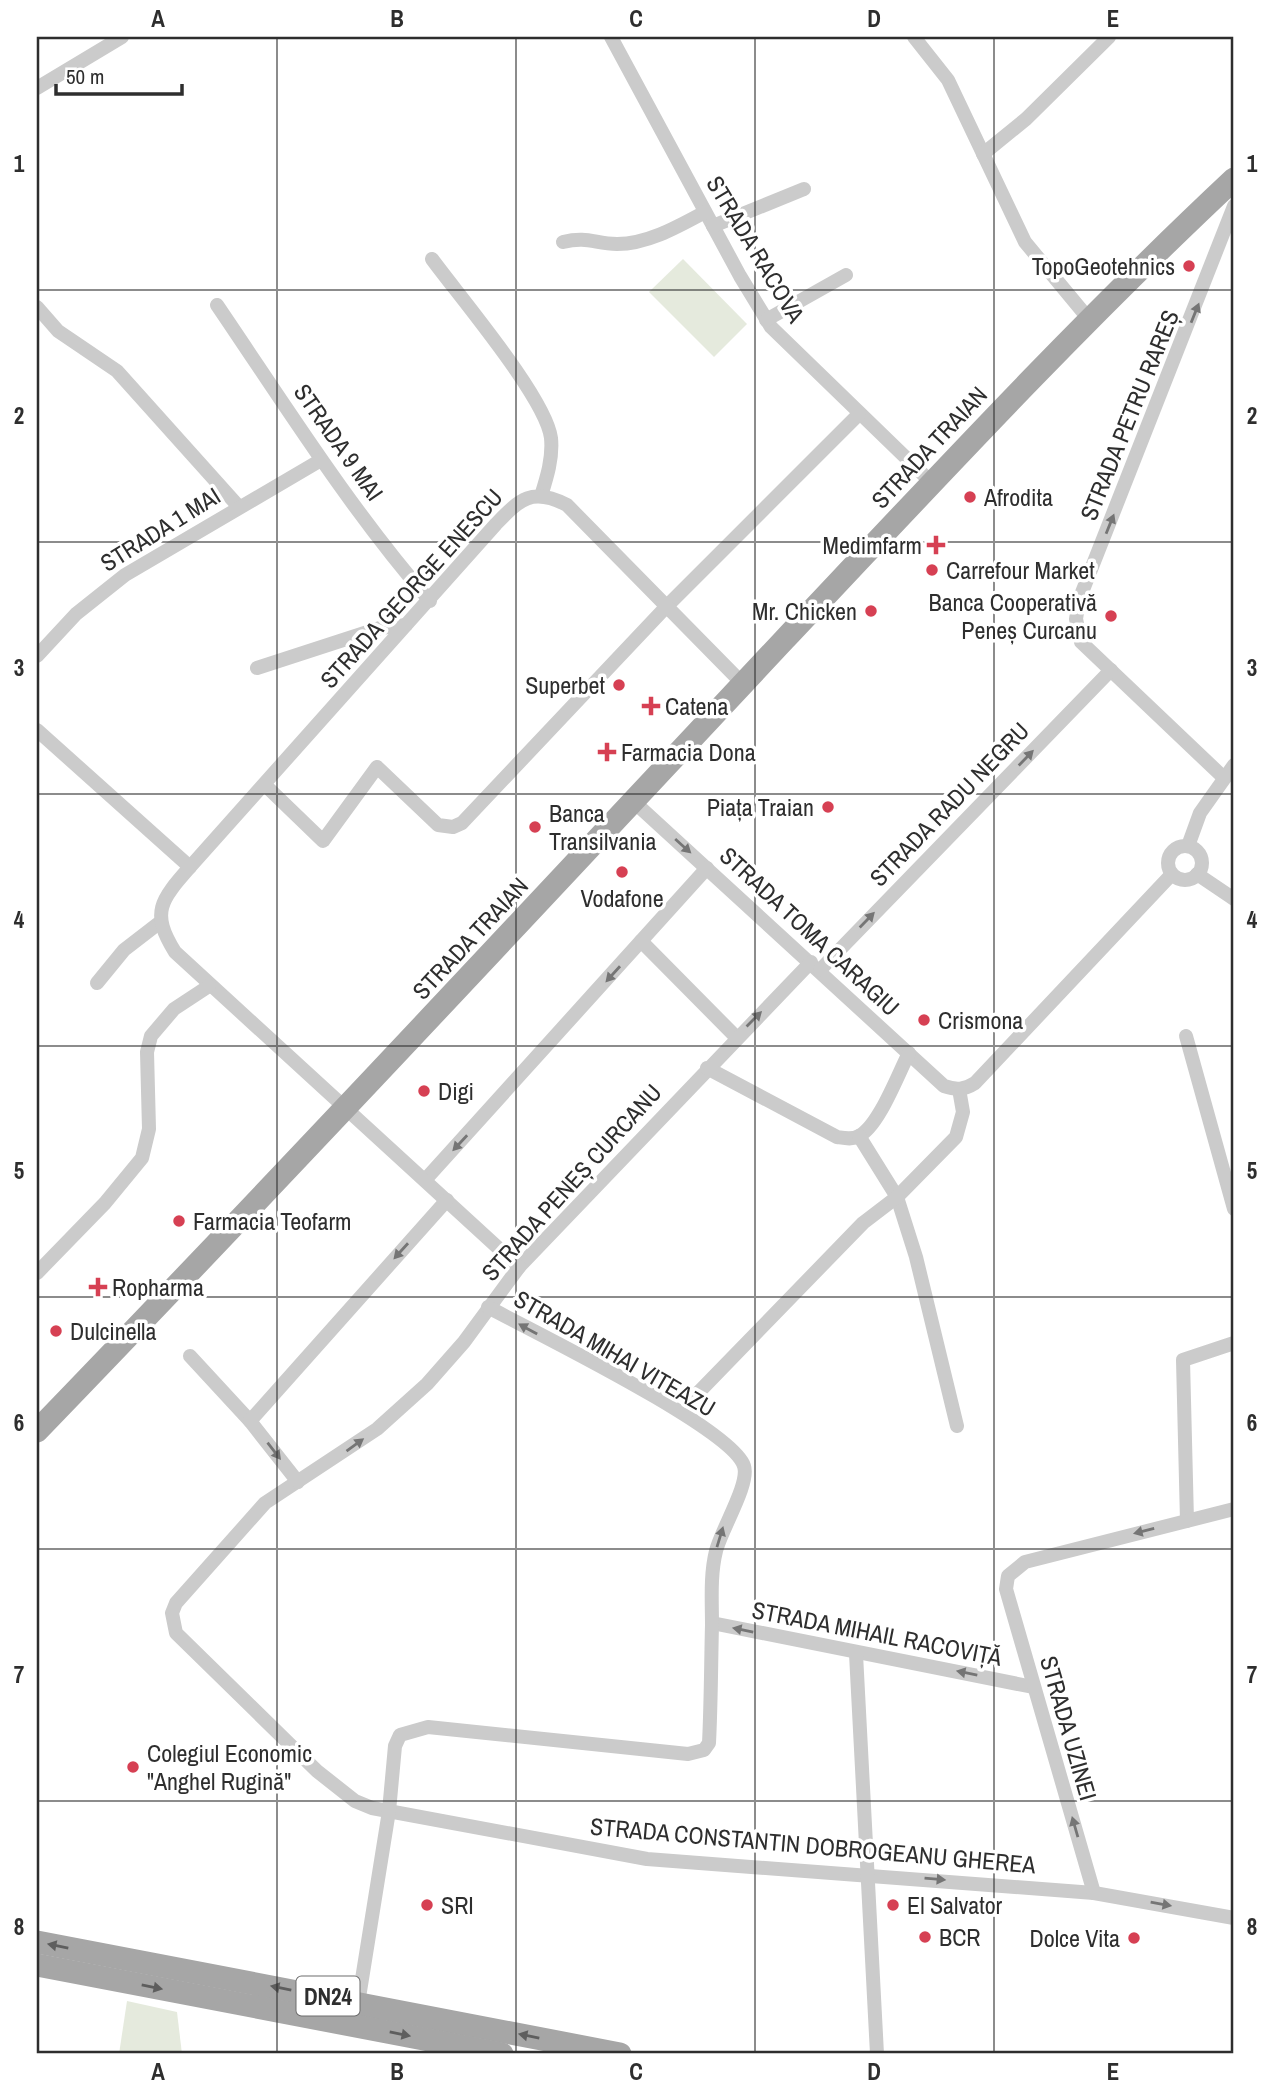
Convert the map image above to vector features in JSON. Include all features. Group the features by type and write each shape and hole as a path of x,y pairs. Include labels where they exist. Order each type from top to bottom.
{"main road":[{"name":"STRADA TRAIAN","path":"37,1431 348,1108 1088,318 1234,179"},
{"name":"DN24","path":"37,1942 620,2054"},
{"name":"DN24","path":"37,1965 502,2054"}],"street":[{"path":"37,89 122,37"},
{"name":"STRADA RACOVA","path":"611,37 766,320 785,343 932,483"},
{"path":"914,37 948,80 1025,242 1088,318"},
{"path":"983,154 1043,103 1109,37"},
{"path":"713,226 804,189"},
{"name":"STRADA PETRU RAREȘ","path":"1111,670 1081,642 1076,619 1079,600 1234,206"},
{"path":"563,242 590,239 615,244 628,243 668,230 705,212"},
{"path":"432,259 538,402 551,435 552,454 541,496"},
{"path":"766,320 846,275"},
{"name":"STRADA 9 MAI","path":"217,304 321,460 402,569 430,601"},
{"path":"37,307 58,331 117,371 239,508"},
{"path":"265,785 323,841 377,767 438,825 453,827 462,823 666,607 859,414"},
{"name":"STRADA 1 MAI","path":"37,656 94,598 125,575 321,460"},
{"name":"STRADA GEORGE ENESCU","path":"159,923 167,892 516,503 528,496 541,496 567,505 743,684"},
{"path":"257,668 380,628 406,625"},
{"path":"1111,670 1223,777"},
{"name":"STRADA RADU NEGRU","path":"815,966 1111,670"},
{"path":"37,730 190,867"},
{"path":"1188,846 1200,813 1234,765"},
{"name":"STRADA TOMA CARAGIU","path":"633,801 944,1086 958,1089"},
{"path":"1188,846 1178,847 1170,854 1168,864 1172,874 1182,880 1197,874"},
{"path":"1188,846 1200,858 1197,874"},
{"path":"425,1180 707,868"},
{"path":"696,1395 863,1223 897,1197 956,1137 963,1112 958,1089 975,1083 1172,874"},
{"path":"1197,874 1234,899"},
{"path":"97,983 124,950 159,923"},
{"name":"STRADA MIHAI VITEAZU","path":"159,923 175,953 209,986 348,1108 519,1267"},
{"path":"641,942 736,1037"},
{"name":"STRADA PENEȘ CURCANU","path":"389,1811 355,1801 317,1771 188,1647 176,1633 172,1623 176,1603 265,1503 377,1429 427,1384 464,1342 519,1267 736,1037 815,966"},
{"path":"37,1273 105,1203 142,1158 149,1129 147,1061 151,1036 174,1009 209,986"},
{"path":"1186,1036 1234,1209"},
{"path":"707,1068 837,1137 849,1139 859,1136 876,1118 909,1053"},
{"path":"859,1136 897,1197 916,1257 957,1426"},
{"path":"250,1421 447,1200"},
{"name":"STRADA MIHAI VITEAZU","path":"488,1307 683,1414 736,1453 746,1471 743,1485 721,1531 715,1554 712,1623"},
{"path":"1234,1343 1183,1360 1186,1521 1234,1509"},
{"path":"190,1356 250,1421 298,1482"},
{"name":"STRADA UZINEI","path":"1094,1892 1006,1589 1008,1576 1025,1562 1186,1521"},
{"path":"355,2025 389,1811 395,1746 400,1735 417,1728 688,1754 704,1750 709,1743 712,1623"},
{"name":"STRADA MIHAIL RACOVIȚĂ","path":"712,1623 856,1654 1034,1687"},
{"path":"856,1654 877,2054"},
{"name":"STRADA CONSTANTIN DOBROGEANU GHEREA","path":"389,1811 647,1859 867,1873 1094,1892 1234,1918"}],"shaded area":[{"path":"683,259 747,324 714,357 649,292"},
{"path":"127,2001 177,2012 182,2054 119,2054"}],"place":[{"name":"TopoGeotehnics","path":"1189,266"},
{"name":"Afrodita","path":"970,497"},
{"name":"Medimfarm","path":"936,545"},
{"name":"Carrefour Market","path":"932,570"},
{"name":"Mr. Chicken","path":"871,611"},
{"name":"Banca Cooperativă Peneș Curcanu","path":"1111,616"},
{"name":"Superbet","path":"619,685"},
{"name":"Catena","path":"651,706"},
{"name":"Farmacia Dona","path":"607,752"},
{"name":"Piața Traian","path":"828,807"},
{"name":"Banca Transilvania","path":"535,827"},
{"name":"Vodafone","path":"622,872"},
{"name":"Crismona","path":"924,1020"},
{"name":"Digi","path":"424,1091"},
{"name":"Farmacia Teofarm","path":"179,1221"},
{"name":"Ropharma","path":"98,1287"},
{"name":"Dulcinella","path":"56,1331"},
{"name":"Colegiul Economic \"Anghel Rugină\"","path":"133,1767"},
{"name":"SRI","path":"427,1905"},
{"name":"El Salvator","path":"893,1905"},
{"name":"BCR","path":"925,1937"},
{"name":"Dolce Vita","path":"1134,1938"}]}
